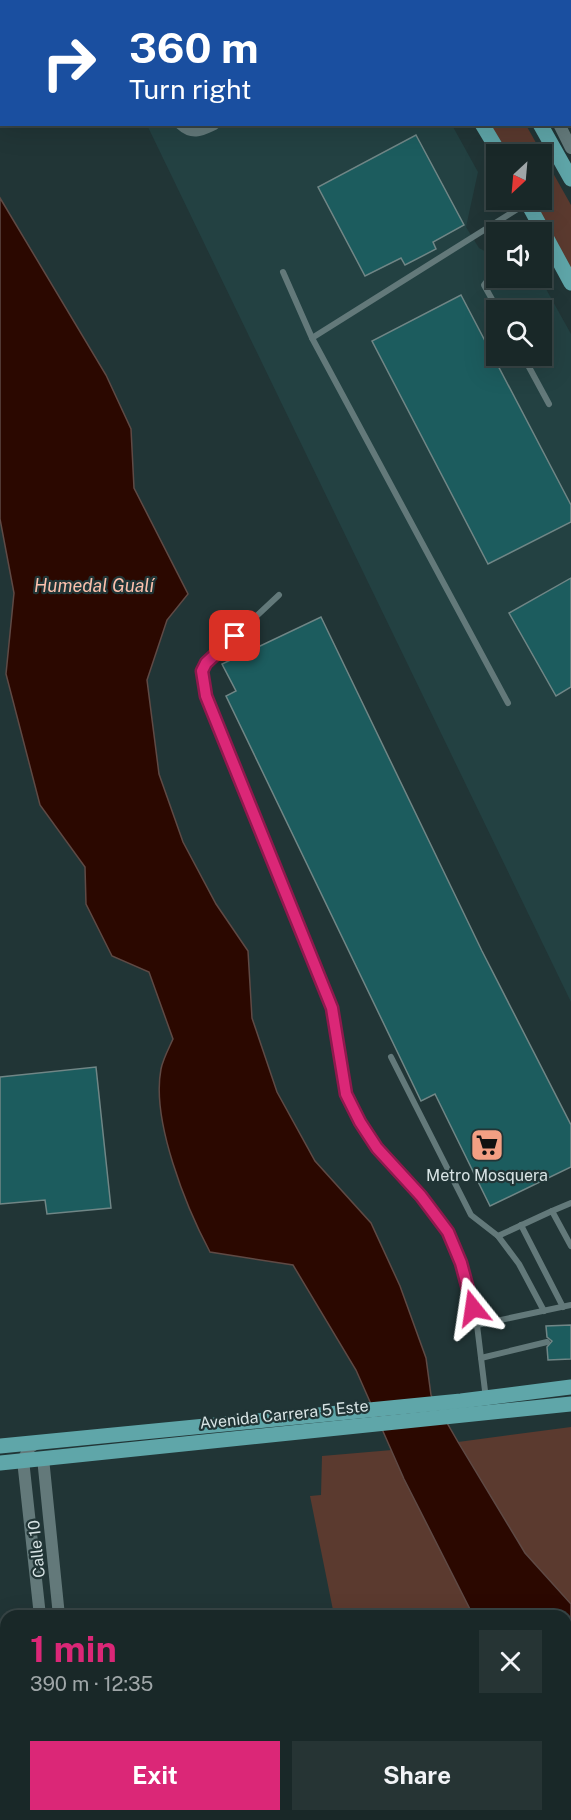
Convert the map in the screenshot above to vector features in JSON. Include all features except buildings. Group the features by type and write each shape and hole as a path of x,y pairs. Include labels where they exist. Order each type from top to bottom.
{"main road":[{"path":"483,126 494,144"},
{"path":"541,126 571,179"},
{"path":"552,254 571,283"},
{"name":"Avenida Carrera 5 Este","path":"487,1406 571,1387"},
{"name":"Avenida Carrera 5 Este","path":"0,1446 487,1406 571,1404"},
{"name":"Avenida Carrera 5 Este","path":"0,1463 361,1418"}],"street":[{"path":"183,126 188,131 196,132 210,126"},
{"path":"560,126 571,147"},
{"path":"23,1460 30,1447 37,1443"},
{"name":"Calle 10","path":"43,1458 58,1610"},
{"name":"Calle 10","path":"23,1460 39,1610"},
{"path":"25,1478 36,1474 45,1479"}],"lane":[{"path":"312,338 513,210"},
{"path":"283,272 312,338 508,703"},
{"path":"486,282 484,285 492,300"},
{"path":"528,366 549,404"},
{"path":"279,595 206,663 202,671 206,696 332,1008 346,1094 377,1148 421,1196 448,1232 467,1282 477,1325 487,1406"},
{"path":"391,1058 471,1215 498,1236 519,1264 544,1311"},
{"path":"498,1236 571,1203"},
{"path":"552,1211 571,1246"},
{"path":"521,1226 563,1307"},
{"path":"477,1325 571,1305"},
{"path":"481,1358 547,1342"}],"shaded area":[{"path":"147,126 453,126 478,172 466,227 479,248 486,252 486,288 545,288 571,334 571,1002"},
{"path":"491,126 527,126 537,144 501,144"},
{"path":"552,171 571,205 571,269 552,235 552,222 544,222 538,210 552,210"},
{"path":"571,1427 571,1604 525,1553 458,1442"},
{"path":"392,1450 471,1610 333,1610 310,1496 321,1495 322,1456"}],"water":[{"name":"Humedal Gualí","path":"0,198 106,375 131,429 134,488 188,594 167,620 147,680 159,774 183,842 216,904 248,951 252,1018 277,1092 315,1161 371,1223 400,1286 426,1358 431,1395 525,1553 571,1604 571,1610 470,1610 404,1479 356,1370 293,1265 210,1252 181,1188 166,1137 159,1090 162,1065 173,1039 149,972 112,956 86,904 85,867 40,805 6,674 14,593 0,519"}],"place":[{"name":"Metro Mosquera","path":"487,1145"}],"route":[{"path":"235,636 206,663 202,671 206,696 332,1008 346,1094 377,1148 421,1196 448,1232 461,1263 473,1308"}]}
